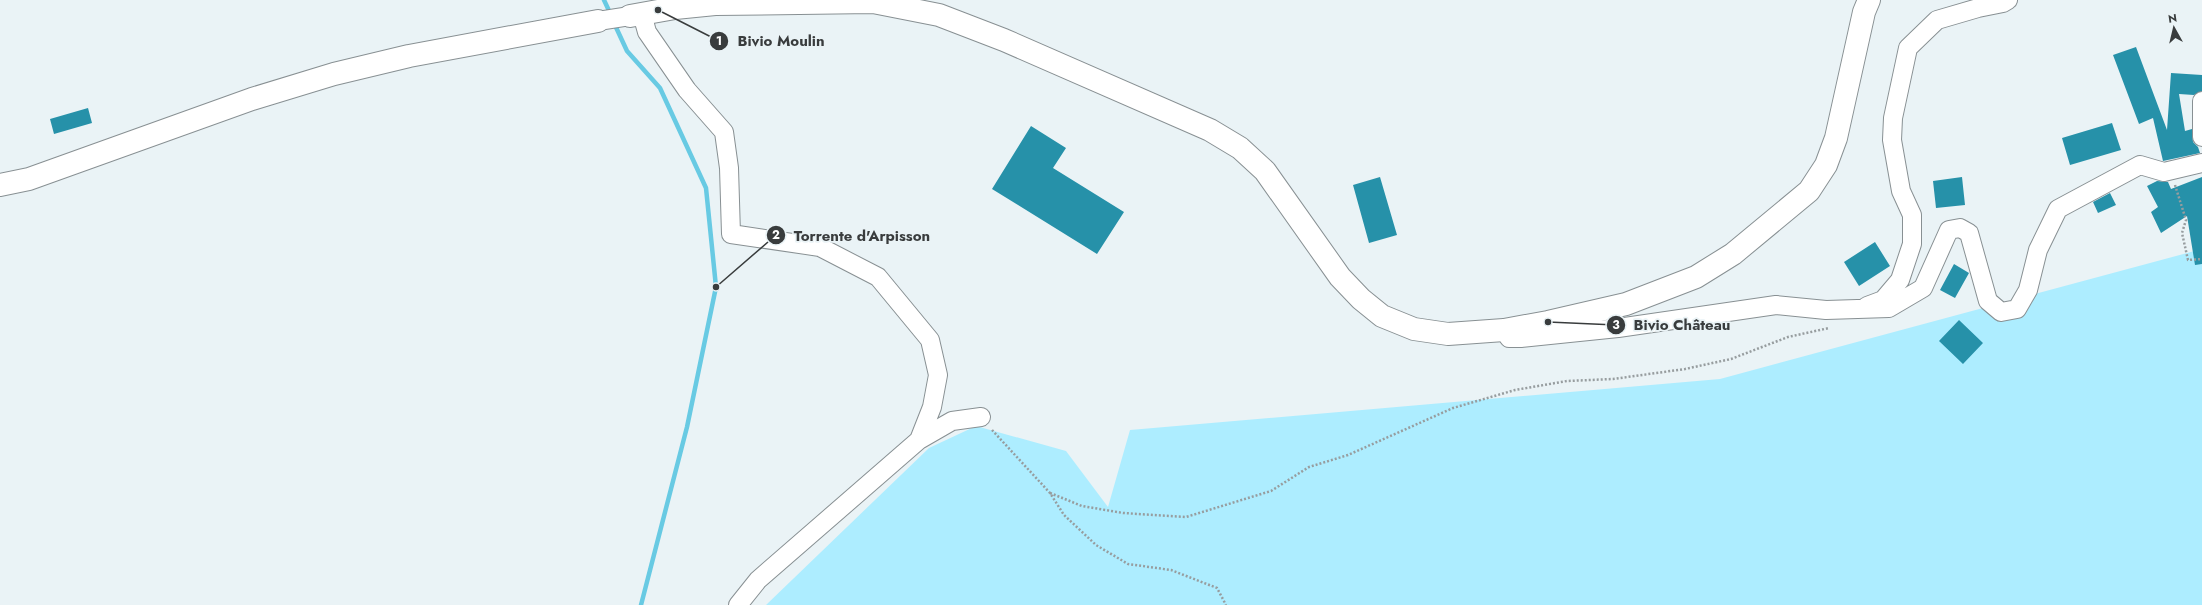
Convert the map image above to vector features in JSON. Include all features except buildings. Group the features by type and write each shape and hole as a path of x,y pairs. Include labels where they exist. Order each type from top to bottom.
{"main road":[{"path":"636,15 676,4 873,2 939,15 997,38 1210,130 1240,148 1265,171 1340,277 1361,300 1382,316 1414,329 1448,334 1504,330 1626,304 1696,277 1733,254 1809,190 1826,165 1836,138 1864,12 1869,0"},
{"path":"0,185 29,179 252,99 334,74 409,56 598,22"}],"street":[{"path":"1857,309 1883,300 1900,280 1912,244 1912,215 1901,191 1892,140 1893,118 1908,48 1937,20 1978,8 2003,4 2008,0"},
{"path":"598,22 636,15 687,90 724,132 729,168 731,234 820,247 878,278 930,340 938,375 932,407 919,440"},
{"path":"2202,101 2202,137"},
{"path":"1504,330 1509,338 1521,338 1618,328 1776,305 1826,310 1889,308 1924,288 1949,230 1960,228 1969,233 1988,301 2001,312 2017,309 2028,290 2038,250 2058,209 2140,165 2164,172 2202,163"},
{"path":"738,605 758,580 919,440 952,421 981,417"}],"path":[{"path":"2172,170 2176,193 2186,220 2182,232 2188,260 2202,258"},
{"path":"1050,493 1089,508 1123,513 1186,517 1271,491 1309,467 1348,455 1461,406 1515,390 1567,381 1613,379 1693,368 1731,359 1788,337 1834,326"},
{"path":"981,417 1050,493 1064,515 1096,545 1128,564 1170,570 1217,588 1226,605"}],"shaded area":[{"path":"2202,249 2202,605 766,605 929,448 976,426 1066,451 1108,507 1130,430 1720,379"}],"waterway":[{"path":"604,0 611,15"},
{"path":"614,23 627,51 660,88 706,188 716,287 687,427 641,605"}],"place":[{"name":"Bivio Moulin","path":"658,10"},
{"name":"Torrente d'Arpisson","path":"716,287"},
{"name":"Bivio Château","path":"1548,322"}]}
